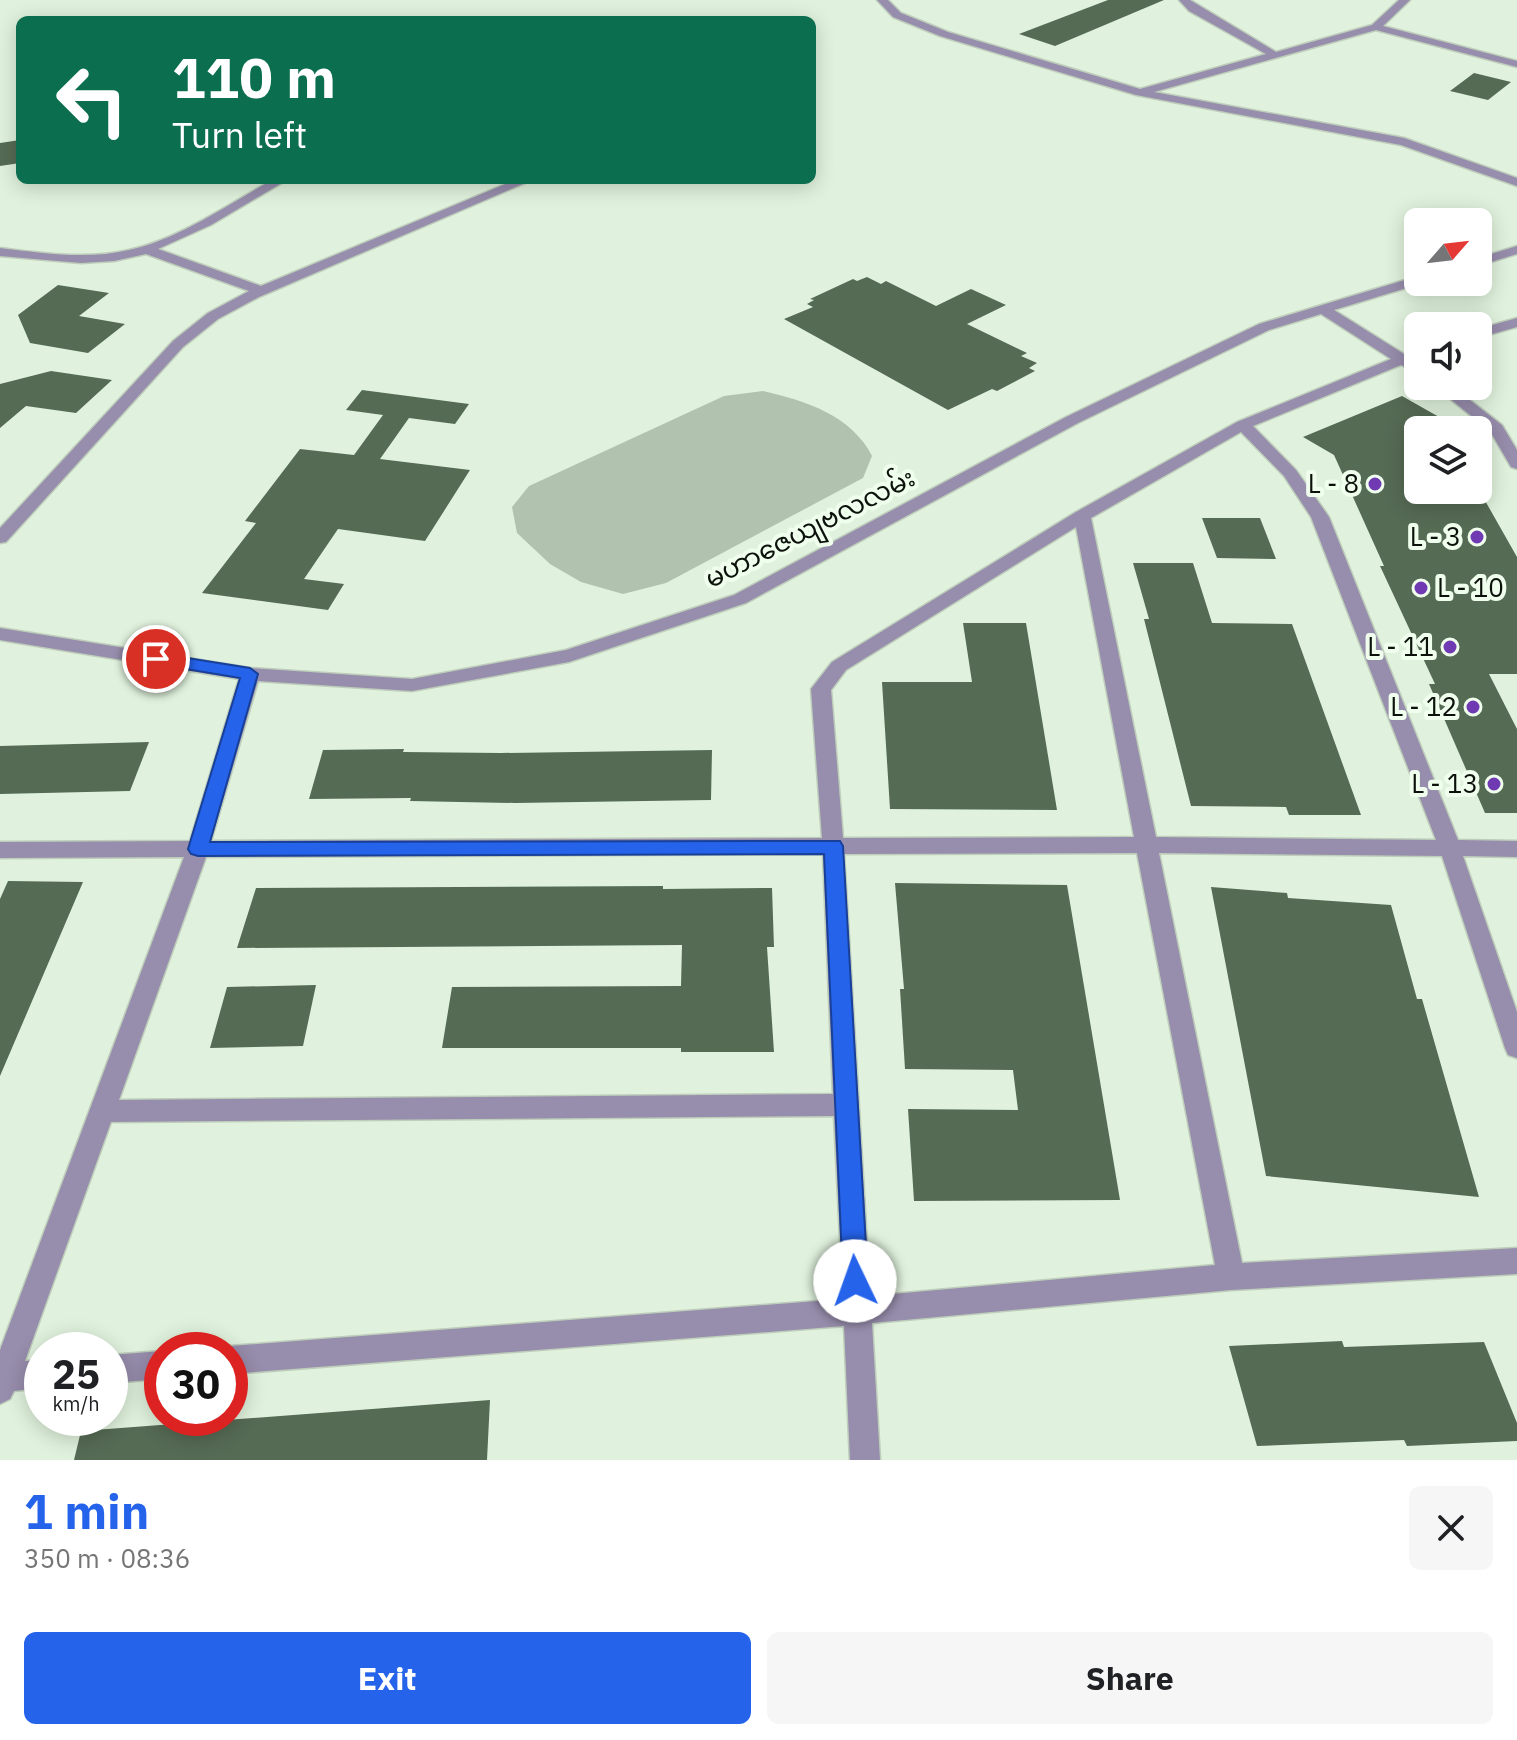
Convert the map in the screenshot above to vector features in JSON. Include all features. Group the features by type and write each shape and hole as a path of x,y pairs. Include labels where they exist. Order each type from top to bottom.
{"street":[{"path":"882,0 897,15 944,34 1140,93 1404,142 1517,182"},
{"path":"1184,0 1193,9 1273,54"},
{"path":"1140,93 1376,27 1405,0"},
{"path":"1376,27 1517,64"},
{"path":"0,269 7,253 103,258 145,249 273,184"},
{"path":"0,538 178,344 213,316 262,291 516,184"},
{"path":"145,249 262,291"},
{"path":"1492,258 1517,250"},
{"name":"မဟာဇေယျဗလလမ်း","path":"0,634 250,674 412,685 569,656 740,599 1072,420 1264,327 1404,284"},
{"path":"1322,309 1404,355"},
{"path":"1492,330 1517,322"},
{"path":"865,1460 833,846 821,689 833,671 1082,516 1243,425 1404,363"},
{"path":"1460,400 1496,428 1517,464"},
{"path":"1243,425 1290,473 1320,517 1449,846 1517,1048"},
{"path":"1082,516 1231,1277"},
{"path":"2,1383 198,849 250,674"},
{"path":"0,850 1144,845 1517,849"},
{"path":"103,1111 847,1105"},
{"path":"248,1359 857,1311 1231,1277 1517,1261"},
{"path":"2,1383 24,1378"}],"green space":[{"path":"763,391 811,405 852,430 872,456 863,478 666,583 623,594 581,582 550,564 517,533 512,507 529,486 724,396"}],"building":[{"path":"1108,0 1164,0 1055,46 1019,34"},
{"path":"1474,73 1511,82 1488,100 1450,91"},
{"path":"16,141 16,164 0,166 0,143"},
{"path":"867,277 881,284 886,281 936,306 971,289 1006,305 967,324 1027,353 1021,356 1037,363 1029,368 1035,371 997,391 992,389 948,410 784,319 813,307 807,304 814,300 810,299 853,279 857,281"},
{"path":"58,285 109,293 79,316 125,324 88,353 30,343 18,315"},
{"path":"51,371 112,380 76,413 26,406 0,428 0,384"},
{"path":"362,390 469,404 455,424 409,418 380,459 470,470 425,541 338,529 304,579 344,584 328,610 202,593 256,523 245,521 300,449 354,455 383,415 346,410"},
{"path":"1402,396 1404,400 1437,416 1404,416 1404,504 1487,504 1517,557 1517,674 1489,674 1517,729 1517,813 1485,813 1429,684 1435,684 1380,566 1384,566 1334,455 1303,437"},
{"path":"1202,518 1260,518 1276,559 1217,558"},
{"path":"1133,563 1193,563 1212,623 1292,624 1361,815 1289,815 1286,807 1191,806 1144,619 1149,619"},
{"path":"963,623 1026,623 1057,810 890,809 882,682 972,682"},
{"path":"149,742 130,791 0,794 0,746"},
{"path":"404,749 403,752 501,753 712,750 711,800 515,803 410,801 411,798 309,799 323,750"},
{"path":"8,881 83,882 0,1076 0,899"},
{"path":"895,883 1067,885 1120,1200 914,1201 908,1109 1018,1110 1013,1070 905,1069 900,989 904,989"},
{"path":"663,886 663,889 772,888 774,947 767,947 774,1052 681,1052 681,1048 442,1048 452,987 681,986 682,945 237,948 256,888"},
{"path":"1211,887 1287,893 1288,898 1391,905 1417,999 1422,999 1479,1197 1266,1176"},
{"path":"316,985 303,1046 210,1048 227,987"},
{"path":"1342,1341 1344,1347 1484,1342 1517,1423 1517,1441 1407,1446 1404,1440 1257,1446 1229,1346"},
{"path":"490,1400 487,1460 74,1460 80,1436 128,1436 128,1427 144,1426 144,1436 248,1436 248,1418"}],"place":[{"name":"L - 8","path":"1375,484"},
{"name":"L - 3","path":"1477,537"},
{"name":"L - 10","path":"1421,588"},
{"name":"L - 11","path":"1450,647"},
{"name":"L - 12","path":"1473,707"},
{"name":"L - 13","path":"1494,784"}],"route":[{"path":"156,659 250,674 198,849 833,846 855,1281"}]}
